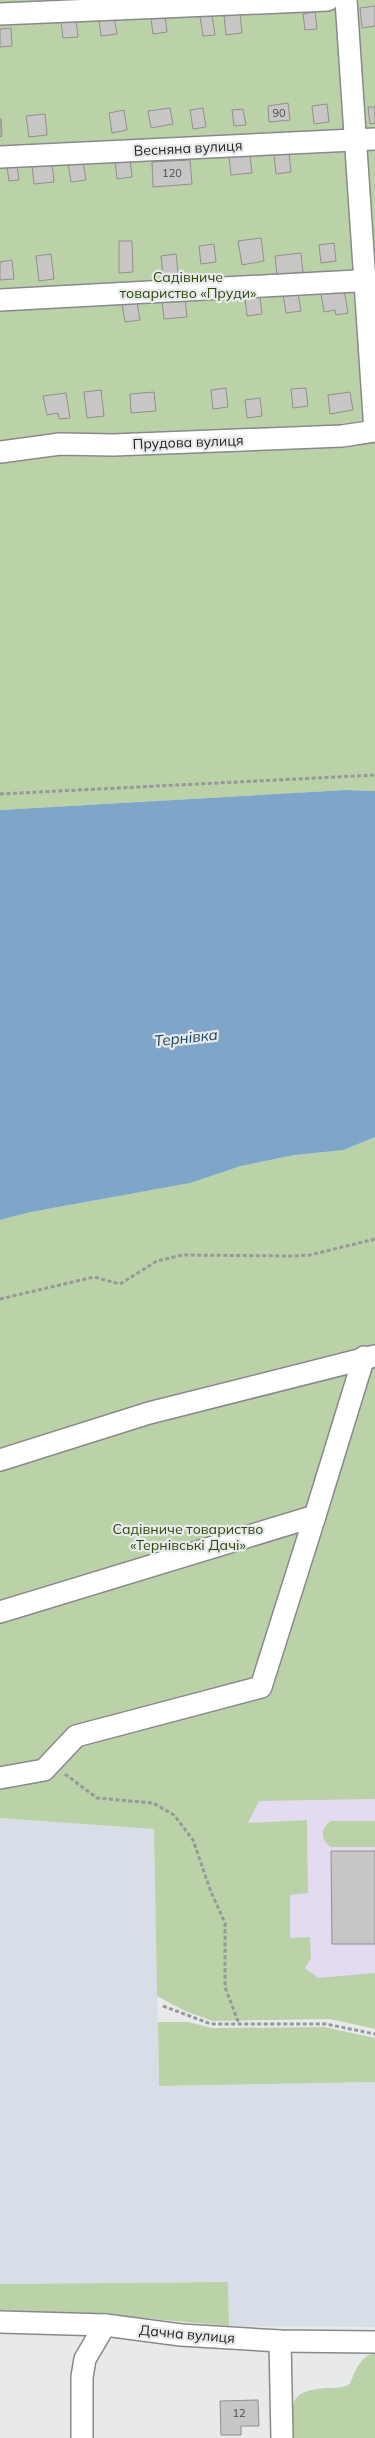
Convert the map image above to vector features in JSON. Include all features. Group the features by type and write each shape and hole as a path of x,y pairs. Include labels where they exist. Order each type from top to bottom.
{"street":[{"path":"0,14 328,0"},
{"path":"346,0 365,139 375,431"},
{"name":"Весняна вулиця","path":"0,157 365,139"},
{"path":"0,300 370,280"},
{"name":"Прудова вулиця","path":"0,452 60,444 113,445 342,436 375,431"},
{"path":"0,1460 149,1413 370,1357"},
{"path":"0,1778 44,1770 76,1736 260,1687 315,1516 370,1357"},
{"path":"0,1612 315,1516"},
{"name":"Дачна вулиця","path":"0,2322 105,2325 181,2335 280,2341 375,2342"},
{"path":"82,2438 82,2377 85,2359 105,2325"},
{"path":"280,2341 282,2438"}],"path":[{"path":"0,794 375,775"},
{"path":"0,1299 94,1277 120,1284 157,1261 182,1254 310,1255 332,1247 375,1239"},
{"path":"49,1763 97,1798 152,1803 174,1814 193,1840 211,1892 225,1923 225,1987 239,2024"},
{"path":"163,2006 211,2024 326,2024 375,2034"}],"shaded area":[{"path":"375,1785 375,2008 246,2008 248,1823 267,1786"},
{"path":"0,1818 154,1829 159,2086 375,2082 375,2327 229,2326 228,2282 0,2284"}],"green space":[{"name":"Садівниче товариство «Пруди»","path":"0,0 375,0 375,791 345,790 0,810"},
{"name":"Садівниче товариство «Тернівські Дачі»","path":"375,1137 375,1799 259,1801 248,1823 307,1820 308,1893 290,1895 290,1938 310,1937 311,1958 305,1968 318,1978 375,1973 375,2029 330,2019 213,2021 185,2011 157,1996 154,1829 0,1818 0,1220 31,1212 189,1183 241,1166 295,1155 344,1150"},
{"path":"331,1821 375,1821 375,1847 331,1847 323,1838 323,1830"},
{"path":"158,2022 188,2022 212,2028 324,2027 375,2038 375,2082 159,2086"},
{"path":"228,2282 229,2326 141,2318 0,2310 0,2284"},
{"path":"375,2353 375,2438 293,2438 293,2408 298,2396 304,2392 339,2388 350,2384 356,2369 365,2357"}],"water":[{"name":"Тернівка","path":"345,790 375,791 375,1137 344,1150 295,1155 241,1166 190,1183 31,1212 0,1220 0,810"}],"building":[{"path":"375,6 375,26 362,28 360,8"},
{"path":"315,12 317,29 305,30 303,14"},
{"path":"240,14 242,33 226,35 224,16"},
{"path":"212,15 215,35 203,36 200,17"},
{"path":"165,16 167,32 153,34 151,18"},
{"path":"114,18 117,34 101,36 99,20"},
{"path":"76,20 78,37 63,38 61,22"},
{"path":"11,28 12,46 0,47 0,29"},
{"path":"288,103 290,120 269,122 268,106"},
{"path":"327,104 329,122 314,124 312,106"},
{"path":"368,107 375,107 375,123 370,124"},
{"path":"170,108 173,124 151,128 148,111"},
{"path":"203,108 206,127 193,129 190,110"},
{"path":"243,109 246,125 234,126 232,110"},
{"path":"124,110 127,130 112,133 109,113"},
{"path":"45,114 47,135 29,137 26,116"},
{"path":"0,119 2,136 0,137"},
{"path":"289,153 291,172 276,174 274,155"},
{"path":"250,155 252,173 231,175 229,157"},
{"path":"130,158 132,177 117,179 115,160"},
{"path":"190,160 192,184 153,187 152,162"},
{"path":"83,162 86,180 71,182 68,163"},
{"path":"52,163 54,182 34,184 32,166"},
{"path":"17,165 19,180 9,181 7,166"},
{"path":"261,238 264,261 242,265 238,241"},
{"path":"119,241 132,241 133,272 119,273"},
{"path":"334,243 336,261 321,263 319,245"},
{"path":"214,244 216,262 201,264 199,246"},
{"path":"301,253 303,272 277,275 275,256"},
{"path":"51,254 54,279 39,281 36,256"},
{"path":"176,254 178,273 163,275 161,256"},
{"path":"12,260 14,279 0,280 0,262"},
{"path":"344,290 348,313 336,315 335,310 324,312 321,294"},
{"path":"298,293 301,311 286,313 283,295"},
{"path":"260,296 262,314 247,316 245,298"},
{"path":"185,298 187,317 164,319 162,301"},
{"path":"137,302 140,320 125,322 122,304"},
{"path":"226,388 228,407 213,409 211,390"},
{"path":"306,388 308,406 293,408 291,389"},
{"path":"101,390 104,416 87,418 84,392"},
{"path":"154,392 156,411 131,413 130,394"},
{"path":"350,392 353,410 330,414 328,395"},
{"path":"66,393 70,418 59,419 58,413 47,415 43,396"},
{"path":"260,398 262,416 247,418 245,400"},
{"path":"331,1851 375,1851 375,1944 332,1944"},
{"path":"258,2400 259,2426 241,2426 241,2435 221,2435 220,2401"}]}
